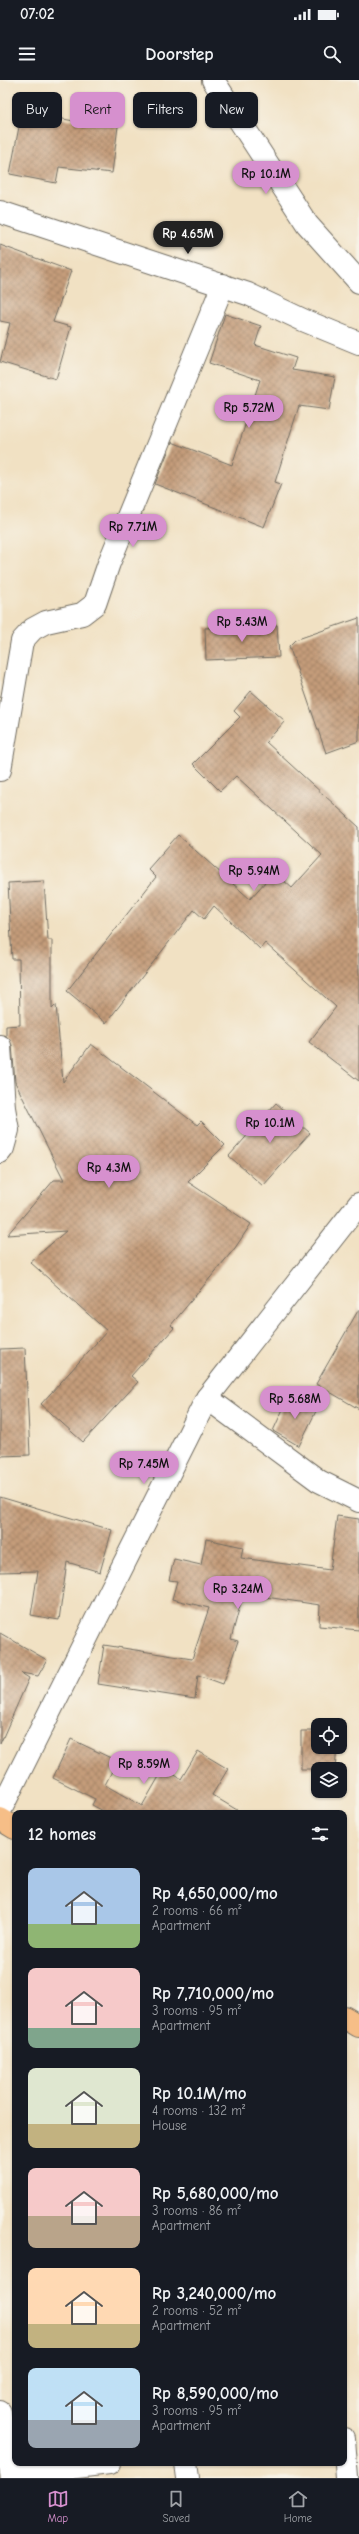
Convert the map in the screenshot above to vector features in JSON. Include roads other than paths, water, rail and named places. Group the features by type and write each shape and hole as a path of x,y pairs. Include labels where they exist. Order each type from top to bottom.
{"highway":[{"path":"347,2019 359,2026"}],"street":[{"path":"213,80 307,224 359,282"},
{"path":"0,212 248,294 303,320 359,343"},
{"path":"0,770 22,641 33,629 46,622 82,614 95,604 109,563 223,285"},
{"path":"0,1046 8,1130 3,1148 0,1152"},
{"path":"4,1822 207,1398 359,1204"},
{"path":"207,1398 319,1481 359,1500"},
{"path":"0,2412 12,2477 88,2466"},
{"path":"186,2466 188,2478"},
{"path":"346,2466 347,2478"}]}
